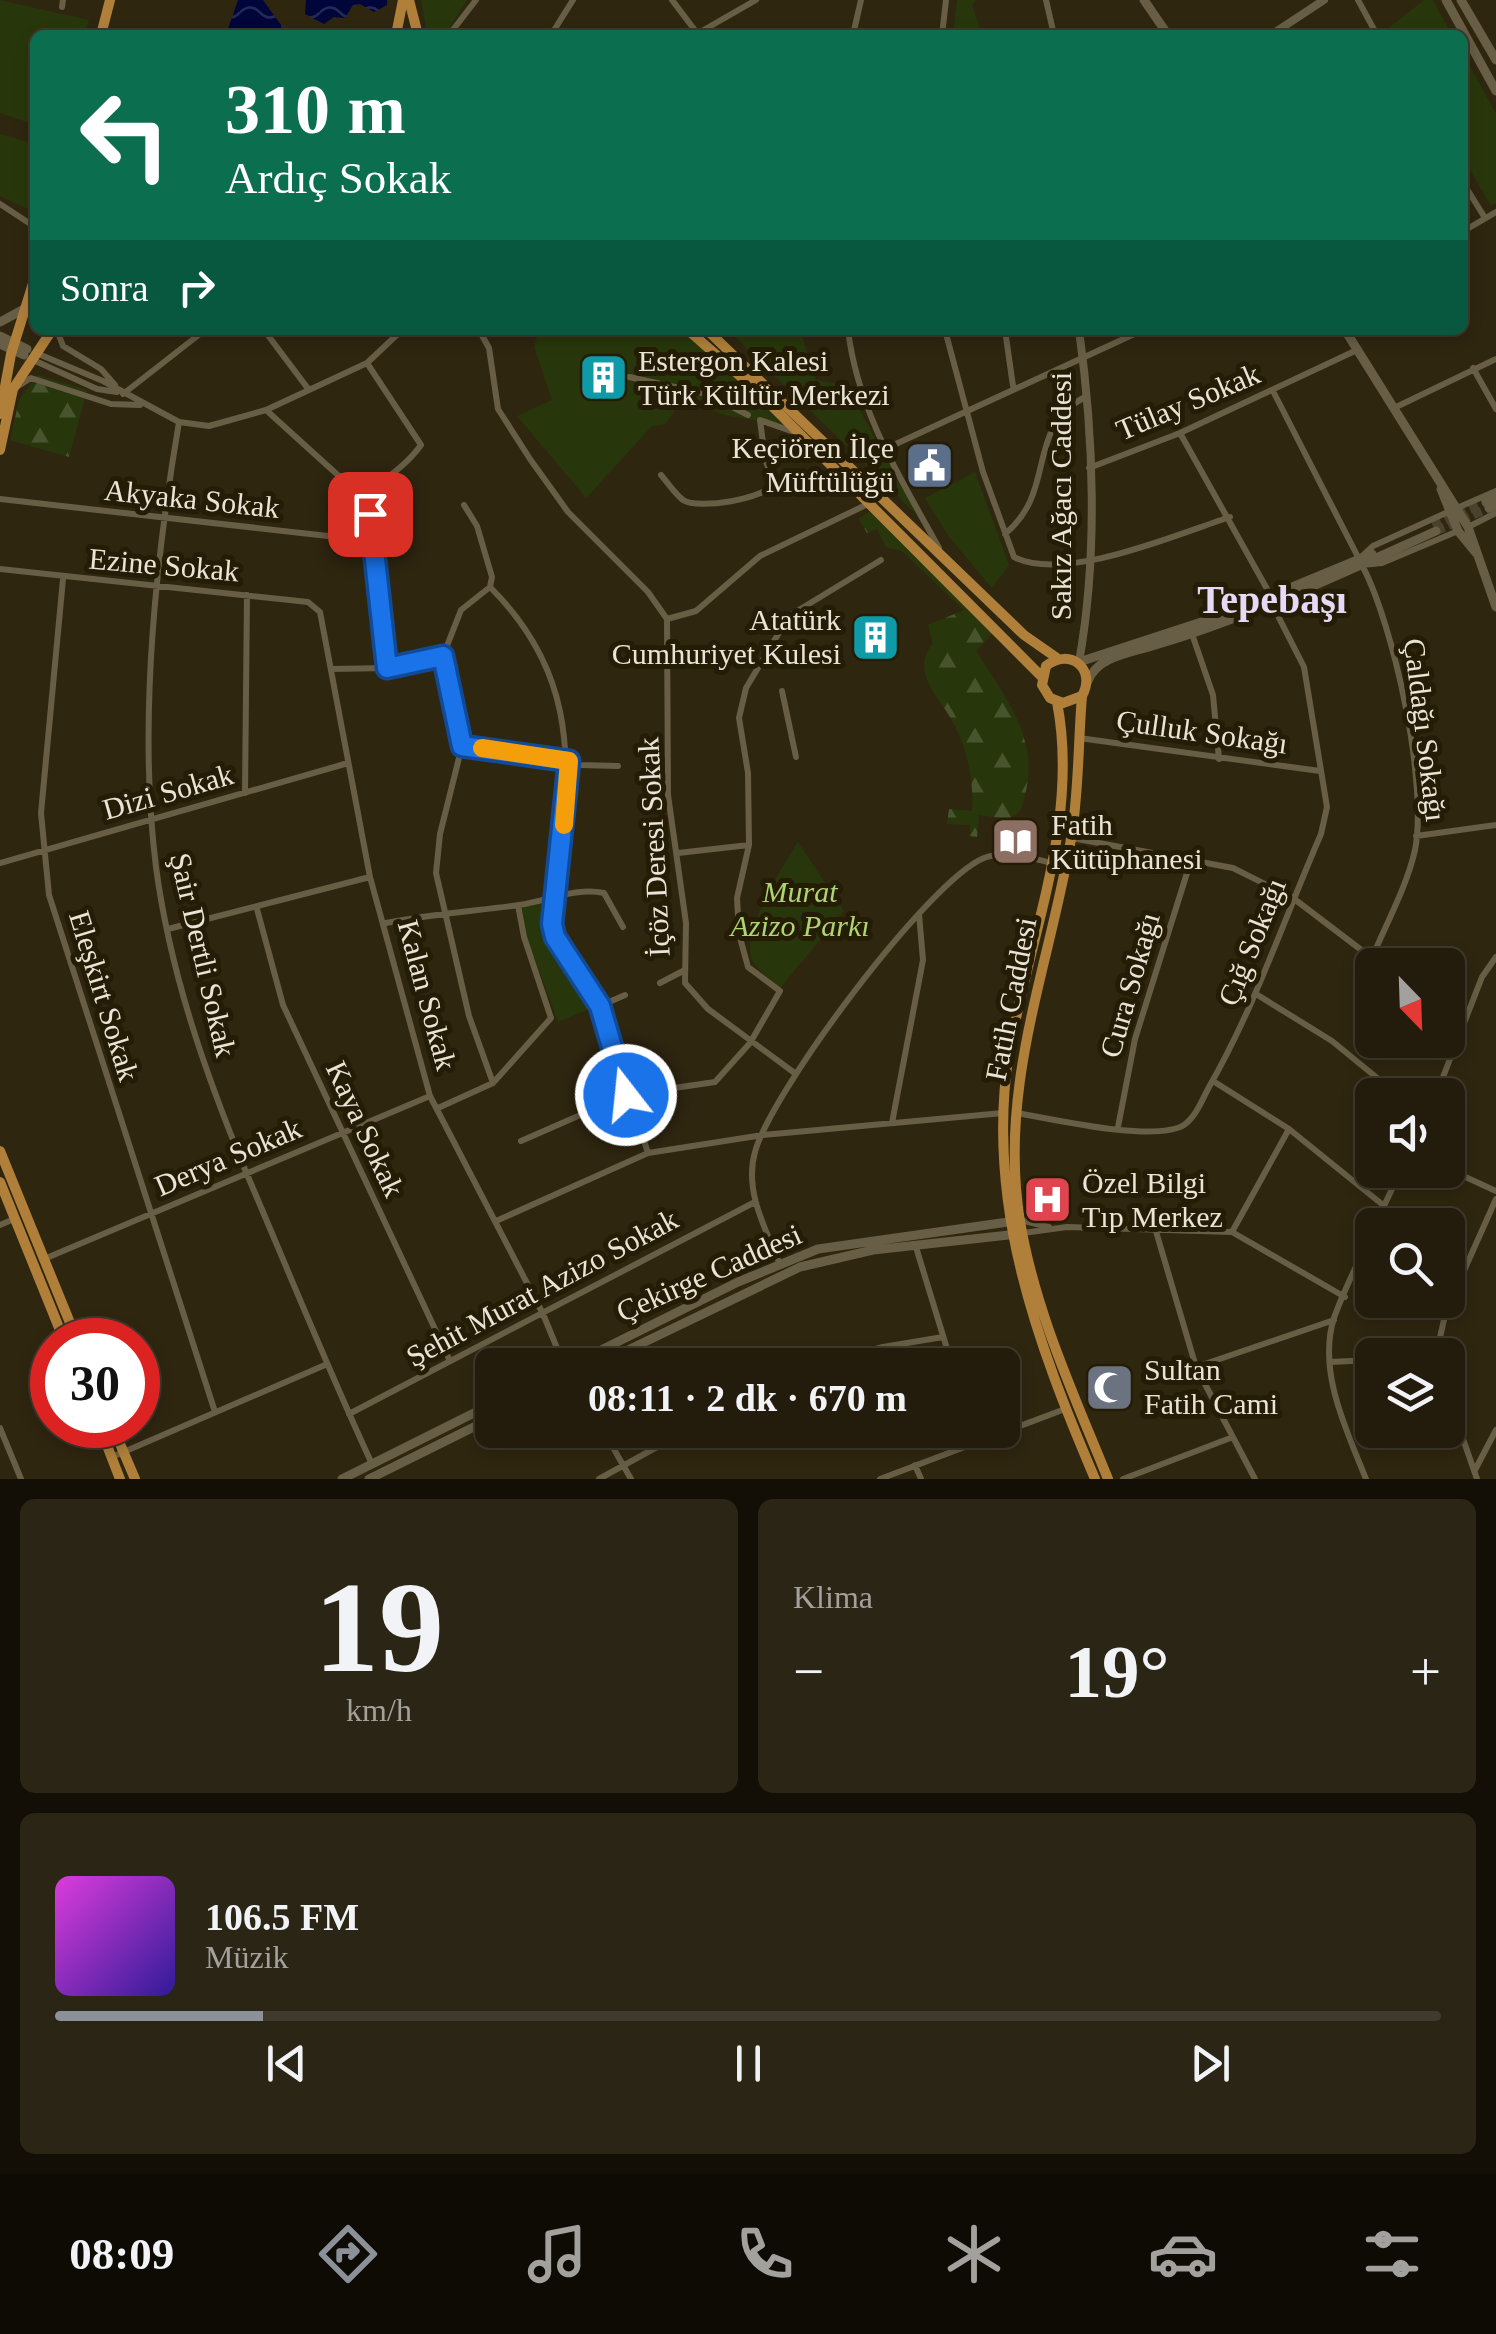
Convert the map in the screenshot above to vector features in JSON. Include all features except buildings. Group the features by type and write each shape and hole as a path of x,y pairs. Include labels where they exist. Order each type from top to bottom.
{"main road":[{"path":"102,30 110,0"},
{"path":"397,30 406,0"},
{"path":"406,0 416,30"},
{"path":"1144,0 1165,30"},
{"path":"1446,0 1462,30"},
{"path":"1461,0 1496,60"},
{"path":"1468,40 1496,91"},
{"path":"0,322 15,318 30,303"},
{"path":"0,450 30,303"},
{"path":"0,414 10,387 50,335"},
{"path":"693,335 870,502 1042,677 1045,692 1056,702 1070,702 1082,696 1092,670 1114,657 1192,634 1435,528"},
{"path":"713,335 1024,635 1056,658 1079,662 1271,600"},
{"path":"1348,335 1438,476 1452,510 1483,562 1496,607"},
{"path":"0,336 26,352"},
{"path":"0,344 26,352"},
{"path":"0,365 10,387"},
{"path":"1042,677 1056,658"},
{"path":"1079,662 1088,681"},
{"name":"Fatih Caddesi","path":"1011,1113 1071,838 1082,696"},
{"name":"Fatih Caddesi","path":"1056,702 1065,763 1052,863 1010,1052 1014,1221 1051,1338 1108,1479"},
{"path":"0,1151 67,1318"},
{"path":"0,1182 55,1318"},
{"name":"Çekirge Caddesi","path":"606,1348 778,1262 868,1240 1014,1221"},
{"name":"Fatih Caddesi","path":"1017,1234 1022,1284 1065,1409 1095,1479"},
{"name":"Çekirge Caddesi","path":"631,1348 800,1267 915,1244 1017,1234"},
{"path":"342,1479 475,1413"},
{"path":"369,1479 475,1426"},
{"path":"114,1448 134,1479"},
{"path":"117,1448 120,1479"}],"street":[{"path":"453,30 476,0"},
{"path":"554,30 573,0"},
{"path":"672,0 693,30"},
{"path":"703,30 756,0"},
{"path":"853,30 861,0"},
{"path":"943,30 946,0"},
{"path":"1046,0 1053,30"},
{"path":"1279,30 1324,0"},
{"path":"1358,0 1374,30"},
{"path":"1468,190 1486,218"},
{"path":"0,204 30,224"},
{"path":"1468,228 1496,212"},
{"path":"58,335 63,346 102,369 123,394"},
{"path":"26,352 97,389 123,394 199,335"},
{"path":"268,335 309,390"},
{"path":"26,352 103,381 179,422 208,426 266,410 367,364 397,335"},
{"path":"482,335 489,348 498,409 530,459 568,512 648,592 667,619 696,611 760,556 870,502"},
{"path":"849,335 856,382 885,449 944,558"},
{"path":"945,335 1005,534 1018,560 1044,565 1088,561 1230,518"},
{"path":"1006,335 1014,386"},
{"name":"Sakız Ağacı Caddesi","path":"1079,662 1089,608 1089,468 1081,335"},
{"path":"885,449 1014,386 1132,335"},
{"name":"Tülay Sokak","path":"1089,468 1180,433 1357,350"},
{"path":"1392,409 1496,359"},
{"path":"362,498 410,460 421,445 367,364"},
{"path":"1473,368 1496,409"},
{"path":"629,377 707,394 748,416"},
{"path":"10,387 31,378 111,404 145,405"},
{"name":"Çaldağı Sokağı","path":"1273,391 1361,562 1390,632 1419,819 1414,854 1376,948"},
{"path":"1005,534 1023,519 1033,502 1052,424 1064,408 1085,397"},
{"path":"266,410 362,498 376,535 387,668"},
{"path":"661,476 684,500 697,505 762,496 774,484 765,459 760,420 800,434"},
{"name":"Şair Dertli Sokak","path":"179,422 162,519 151,709 156,866 168,928 212,1095 325,1365 372,1465"},
{"name":"Çığ Sokağı","path":"496,1220 648,1153 763,1135 1011,1113 1148,1130 1186,1124 1213,1081 1256,994 1321,834 1327,807 1304,666 1230,518 1180,433"},
{"name":"Akyaka Sokak","path":"0,499 328,536 340,529 362,498"},
{"path":"1361,562 1373,546 1452,510 1493,503"},
{"path":"1361,562 1382,562 1463,529 1493,503"},
{"path":"464,505 486,551 492,577 490,587 461,610 443,656 462,746 440,834 436,873 469,1016 493,1083"},
{"path":"521,1140 626,1095 715,1082 750,1043 780,991 757,977 743,956 736,898 749,845 748,773 739,718 746,688 789,616 881,560"},
{"name":"Ezine Sokak","path":"0,569 308,602 320,612"},
{"name":"Eleşkirt Sokak","path":"63,578 44,778 43,850 65,950 148,1215 216,1412"},
{"path":"490,587 511,608 556,685 569,761 556,898 550,909 555,937 600,1006 648,1153"},
{"path":"245,793 247,595"},
{"name":"Kalan Sokak","path":"320,612 370,877 386,923 430,1096 496,1220 557,1348"},
{"name":"İçöz Deresi Sokak","path":"667,619 668,795 688,948 683,971 685,983 708,1009 796,1074"},
{"path":"1192,634 1213,695 1220,759"},
{"path":"330,669 387,668 443,656"},
{"path":"782,691 796,756"},
{"name":"Çulluk Sokağı","path":"1078,738 1320,771"},
{"path":"462,746 618,766"},
{"name":"Dizi Sokak","path":"0,863 348,763"},
{"path":"1416,836 1496,825"},
{"path":"1071,838 1192,857 1233,868 1292,898 1359,948"},
{"path":"678,852 749,845"},
{"path":"778,1262 756,1202 754,1152 796,1074 919,912 964,869 1006,853 1052,863"},
{"name":"Cura Sokağı","path":"1118,1127 1135,1039 1192,857"},
{"path":"168,928 257,909 370,877"},
{"path":"386,923 446,911 518,905 584,890 604,893 623,927"},
{"path":"438,1108 493,1083 551,1018 524,937 518,905"},
{"name":"Kaya Sokak","path":"257,909 283,1004 450,1362"},
{"path":"892,1123 923,960 919,912"},
{"path":"1465,1026 1482,977 1496,956"},
{"path":"660,983 683,971"},
{"path":"1256,994 1332,1041 1377,1078"},
{"path":"600,1006 625,996"},
{"path":"1213,1081 1289,1129 1384,1205"},
{"name":"Derya Sokak","path":"43,1260 430,1096"},
{"path":"1232,1232 1289,1129"},
{"path":"1465,1176 1496,1191"},
{"path":"1383,1208 1392,1188"},
{"path":"1440,1338 1446,1311 1496,1199"},
{"name":"Şehit Murat Azizo Sokak","path":"349,1414 756,1202"},
{"path":"0,1225 14,1218"},
{"name":"Çekirge Caddesi","path":"1014,1221 1050,1227 1232,1232 1344,1298"},
{"name":"Çekirge Caddesi","path":"1017,1234 1050,1227"},
{"path":"1155,1228 1196,1367 1256,1479"},
{"path":"915,1244 946,1348"},
{"path":"1355,1272 1334,1320 1330,1362 1341,1414 1366,1479"},
{"path":"1196,1367 1334,1320"},
{"path":"878,1348 943,1338"},
{"path":"1330,1362 1355,1361"},
{"path":"118,1454 325,1365"},
{"path":"1020,1426 1065,1409"},
{"path":"0,1428 21,1479"},
{"path":"1476,1475 1496,1430"},
{"path":"1123,1479 1233,1437"},
{"path":"1465,1444 1476,1475"},
{"path":"614,1448 631,1479"},
{"path":"598,1479 656,1448"},
{"path":"880,1479 960,1448"},
{"path":"915,1465 921,1479"}],"green space":[{"path":"0,0 89,20 86,30 30,30 30,123 0,113"},
{"path":"421,0 467,0 448,30 426,30"},
{"path":"957,0 976,0 972,5 980,30 954,30"},
{"path":"1424,0 1433,0 1449,30 1386,30"},
{"path":"1468,62 1496,114 1496,203 1491,206 1468,167"},
{"path":"0,134 30,143 30,210 0,196"},
{"path":"538,335 688,335 706,347 786,425 729,416 676,399 674,412 665,424 652,426 586,498 517,416 552,400 534,347"},
{"path":"733,335 802,335 816,380 846,385 917,515"},
{"path":"38,375 87,390 69,457 10,440 19,400"},
{"path":"975,472 1009,565 992,588 949,537 925,498"},
{"path":"873,509 993,632 976,651 1020,726 1026,746 1027,788 1020,811 1002,824 1002,818 979,815 977,837 970,836 970,825 947,824 949,809 972,811 971,778 960,736 930,685 924,665 933,643 928,625 964,610 902,551 886,547 877,529 867,533 859,519"},
{"name":"Murat Azizo Parkı","path":"798,842 844,911 780,988 754,964 750,948 757,917"},
{"path":"544,903 546,938 591,1008 558,1022 525,932 522,907"}],"water":[{"path":"238,0 263,0 281,25 281,30 228,30"},
{"path":"306,0 387,0 387,5 374,12 360,4 353,5 345,18 334,17 324,24 305,14"}],"tunnel":[{"path":"1433,526 1486,502"},
{"path":"1436,531 1489,508"}],"slow traffic":[{"path":"482,748 569,761 564,825"}],"place":[{"name":"Estergon Kalesi Türk Kültür Merkezi","path":"603,378"},
{"name":"Keçiören İlçe Müftülüğü","path":"929,465"},
{"name":"Atatürk Cumhuriyet Kulesi","path":"876,637"},
{"name":"Fatih Kütüphanesi","path":"1016,842"},
{"name":"Özel Bilgi Tıp Merkez","path":"1047,1200"},
{"name":"Sultan Fatih Cami","path":"1109,1387"}],"district":[{"name":"Tepebaşı","path":"1272,599"}],"route":[{"path":"370,514 376,535 387,668 443,656 462,746 569,761 559,878 550,909 552,924 555,937 600,1006 626,1095"}]}
